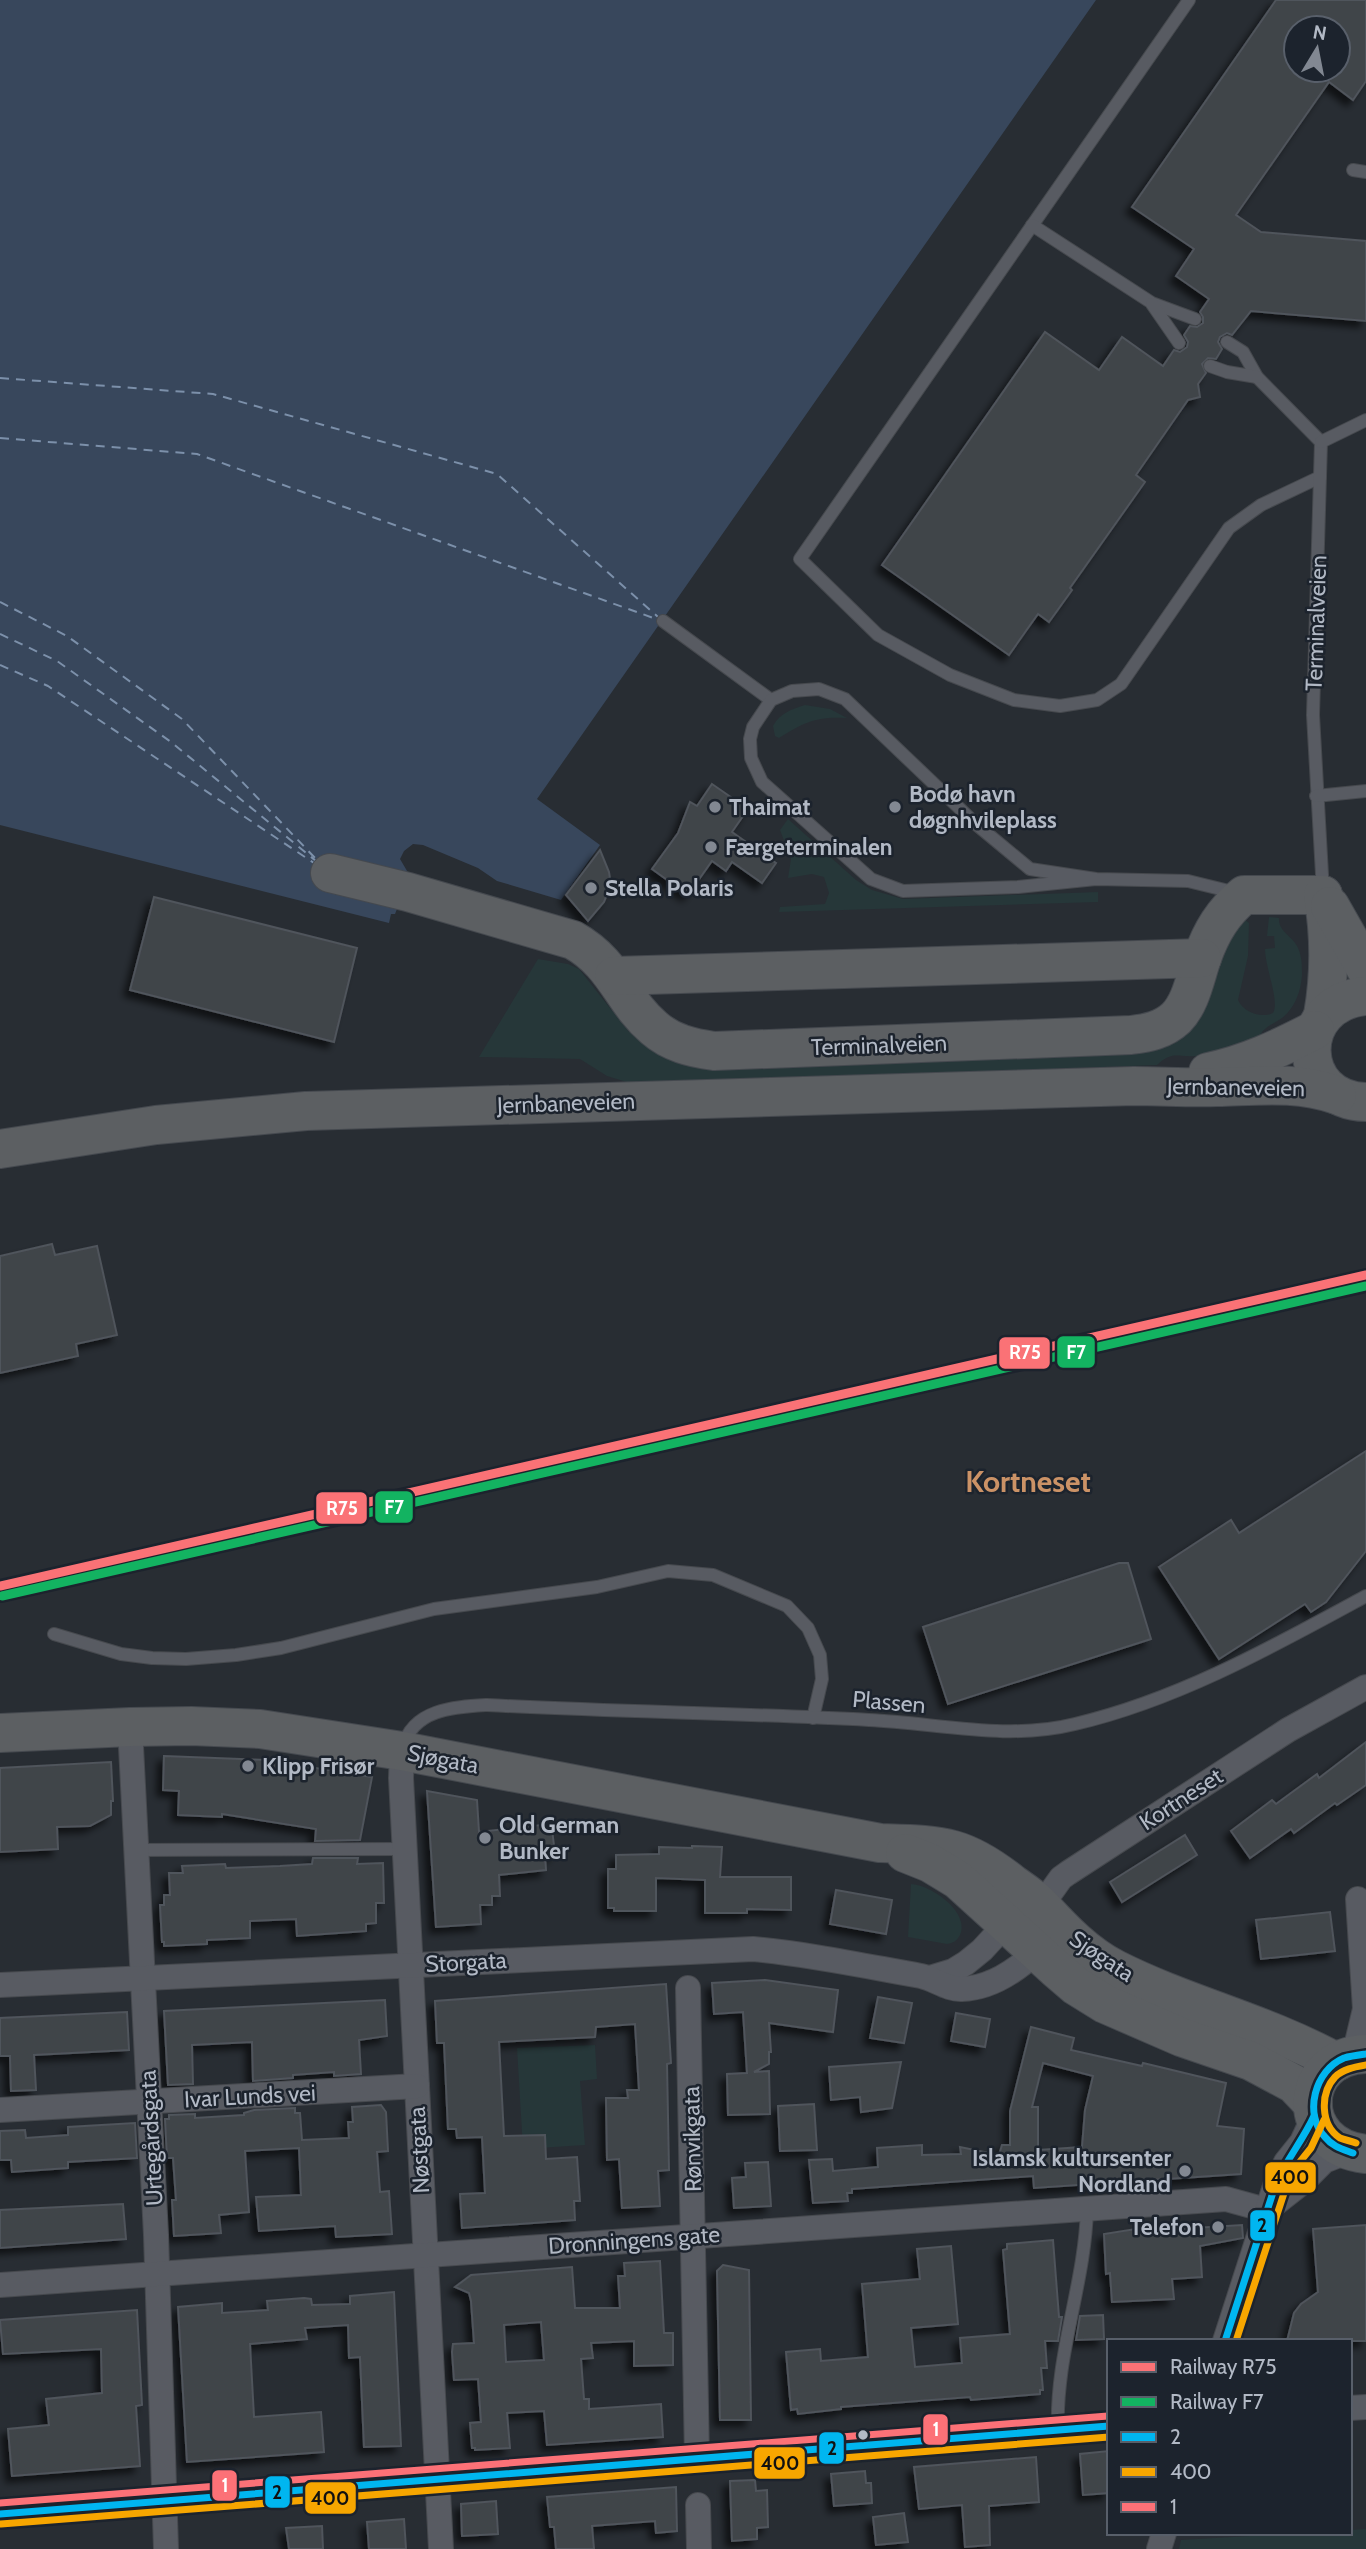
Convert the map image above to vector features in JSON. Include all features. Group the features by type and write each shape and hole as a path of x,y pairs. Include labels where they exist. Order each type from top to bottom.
{"highway":[{"name":"Terminalveien","path":"330,873 408,892 573,940 589,949 614,976 653,1027 671,1039 691,1047 714,1051 1149,1033 1165,1026 1183,1009 1220,919 1228,908 1244,895"},
{"path":"1244,895 1323,895"},
{"name":"Terminalveien","path":"1323,895 1366,969"},
{"name":"Terminalveien","path":"1319,1023 1327,990 1329,925 1323,895"},
{"path":"614,976 1202,958"},
{"name":"Jernbaneveien","path":"1134,1086 1245,1063 1272,1053 1319,1023 1336,1004 1352,997 1366,996"},
{"name":"Jernbaneveien","path":"1319,1023 1311,1044 1314,1066 1325,1085 1351,1098"},
{"name":"Jernbaneveien","path":"0,1149 156,1125 306,1111 1134,1086 1215,1087 1278,1083 1316,1088 1351,1098"},
{"name":"Sjøgata","path":"0,1733 191,1726 260,1729 402,1751 880,1843 934,1845 962,1851 988,1864 1041,1906 1066,1933 1111,1966 1139,1981 1275,2032 1352,2057"},
{"name":"Sjøgata","path":"880,1843 930,1863 958,1880 1076,1986 1105,2004 1171,2033 1251,2061 1294,2084 1313,2110 1321,2132 1327,2138 1357,2153"},
{"path":"1313,2110 1319,2080 1352,2057"}],"street":[{"name":"Kortneset","path":"1007,1923 1041,1906 1068,1873 1288,1730 1366,1687"},
{"name":"Urtegårdsgata","path":"130,1727 157,2274 166,2549"},
{"name":"Nøstgata","path":"402,1751 404,1849 441,2549"},
{"path":"1352,2057 1365,2009 1358,1899"},
{"path":"1037,1951 1041,1906"},
{"path":"930,1978 953,1971 966,1963 1007,1923"},
{"name":"Storgata","path":"0,1985 752,1949 795,1952 930,1978 960,1989 1007,1974 1024,1964 1037,1951"},
{"name":"Rønvikgata","path":"688,1988 697,2458"},
{"name":"Ivar Lunds vei","path":"0,2110 416,2086"},
{"path":"1226,2339 1266,2210 1286,2162 1303,2143 1313,2110"},
{"path":"1266,2210 1324,2161 1357,2153"},
{"name":"Dronningens gate","path":"0,2285 1227,2199 1266,2210"},
{"path":"0,2514 1107,2427"},
{"path":"698,2505 699,2549"}],"lane":[{"path":"1189,0 800,559 878,635 950,675 1014,700 1060,706 1097,700 1121,684 1229,528 1261,505 1320,477"},
{"path":"1032,225 1152,303 1195,319"},
{"path":"1152,303 1179,343"},
{"path":"1227,342 1242,352 1257,377 1321,442 1366,420"},
{"path":"1210,366 1257,377"},
{"name":"Terminalveien","path":"1321,442 1313,715 1323,895"},
{"path":"663,621 771,700"},
{"path":"1096,879 1030,869 977,825 845,699 819,690 792,691 771,700 753,727 750,739 751,758 762,782 871,879 903,891 1018,887 1096,879 1188,881 1244,895"},
{"path":"1316,796 1366,791"},
{"path":"54,1634 121,1654 186,1660 281,1648 434,1609 597,1587 668,1571 713,1575 787,1606 808,1628 820,1654 821,1679 813,1718"},
{"name":"Plassen","path":"402,1751 405,1739 422,1719 438,1711 460,1706 487,1705 871,1720 1010,1731 1043,1730 1076,1724 1152,1700 1267,1649 1366,1596"},
{"path":"136,1850 404,1849"},
{"path":"1058,2431 1057,2409 1066,2339 1077,2292 1087,2208"}],"shaded area":[{"path":"805,705 830,709 847,718 819,719 779,738 775,736 773,726 779,718"},
{"path":"788,819 856,880 872,890 903,899 1098,892 1098,902 779,912 780,907 825,904 829,893 824,877 812,874 788,878 791,859 780,830"},
{"path":"1269,917 1279,918 1281,927 1296,944 1300,954 1302,969 1299,993 1290,1009 1253,1042 1209,1054 1172,1056 1157,1065 658,1084 630,1083 607,1076 580,1059 479,1057 538,959 568,964 579,969 629,1032 633,1028 646,1041 1152,1048 1224,945 1245,920 1249,923 1248,956 1238,1000 1244,1008 1253,1013 1273,1013 1274,993 1265,949 1275,948 1274,936 1267,936"},
{"path":"911,1884 928,1889 954,1909 962,1926 956,1940 947,1944 908,1937"},
{"path":"595,2045 597,2079 580,2081 585,2145 523,2149 517,2048"},
{"path":"1366,2529 1366,2549 1179,2549 1181,2540 1266,2535 1352,2535 1352,2530"}],"water":[{"path":"0,0 1096,0 537,799 600,845 561,900 497,881 478,868 423,845 413,844 404,851 400,859 410,876 389,923 0,825"}],"building":[{"path":"1276,0 1366,0 1366,81 1353,100 1332,84 1352,84 1352,14 1282,14 1282,84 1328,84 1236,215 1261,232 1366,241 1366,321 1251,311 1232,335 1227,333 1220,337 1218,342 1222,349 1216,359 1208,358 1202,364 1206,373 1198,384 1200,397 1188,400 1136,475 1145,482 1049,622 1038,614 1009,655 882,565 1045,332 1099,370 1122,337 1163,366 1174,350 1180,352 1187,347 1188,342 1184,335 1190,326 1197,327 1203,323 1200,312 1209,299 1176,276 1194,249 1132,207"},
{"name":"Færgeterminalen","path":"712,784 748,809 732,832 776,863 762,883 732,862 726,871 712,861 688,895 652,869 678,833 690,802 697,806"},
{"name":"Stella Polaris","path":"600,850 611,885 604,902 588,921 566,895"},
{"path":"154,897 357,948 334,1042 130,990"},
{"path":"52,1244 55,1255 97,1246 117,1335 76,1344 78,1356 0,1373 0,1256"},
{"path":"1366,1451 1366,1551 1326,1602 1311,1612 1305,1604 1219,1659 1159,1567 1231,1520 1239,1533"},
{"path":"1119,1563 1128,1563 1151,1639 948,1704 923,1627"},
{"path":"1366,1742 1366,1785 1337,1805 1335,1803 1294,1833 1291,1829 1250,1858 1231,1831 1272,1800 1276,1804 1317,1774 1319,1778"},
{"path":"164,1756 266,1760 372,1777 360,1840 315,1841 316,1829 222,1814 222,1817 178,1815 179,1791 163,1790"},
{"path":"111,1762 111,1815 90,1826 57,1827 58,1849 0,1852 0,1768"},
{"path":"427,1791 477,1800 479,1832 541,1825 542,1830 552,1829 555,1854 545,1855 546,1870 499,1875 500,1896 492,1896 492,1905 480,1905 481,1924 436,1927"},
{"path":"1185,1835 1197,1855 1122,1902 1110,1882"},
{"path":"659,1847 722,1847 720,1877 791,1877 791,1910 747,1909 747,1913 705,1913 705,1880 656,1878 656,1911 614,1911 614,1908 608,1908 608,1869 616,1869 616,1855 659,1854"},
{"path":"313,1858 358,1858 357,1864 383,1863 384,1903 376,1903 376,1923 366,1924 366,1931 297,1936 296,1919 250,1921 250,1938 164,1946 160,1905 164,1905 164,1895 170,1895 169,1873 183,1873 182,1866 225,1864 226,1868 312,1864"},
{"path":"836,1890 892,1900 886,1934 830,1924"},
{"path":"1330,1912 1335,1951 1261,1959 1256,1920"},
{"path":"765,1980 838,1990 833,2032 769,2023 769,2064 754,2072 769,2071 770,2114 728,2115 727,2074 747,2073 743,2012 714,2014 712,1983"},
{"path":"666,1984 671,2063 667,2064 669,2170 658,2171 660,2206 622,2208 619,2159 607,2160 606,2098 628,2098 627,2090 639,2090 635,2024 596,2027 595,2037 499,2042 504,2136 545,2135 546,2159 577,2157 580,2201 574,2201 575,2220 462,2228 460,2194 485,2193 482,2137 457,2138 456,2129 448,2129 444,2043 437,2043 435,2001"},
{"path":"878,1997 912,2003 904,2043 870,2038"},
{"path":"385,2000 387,2036 359,2040 361,2074 334,2076 334,2072 253,2081 252,2042 192,2045 193,2084 168,2085 164,2011"},
{"path":"127,2012 129,2050 34,2055 36,2090 11,2091 10,2056 0,2056 0,2018"},
{"path":"956,2013 990,2019 985,2047 951,2041"},
{"path":"1031,2027 1074,2038 1071,2050 1142,2066 1143,2063 1226,2083 1217,2126 1244,2129 1241,2174 1034,2188 1033,2176 852,2189 852,2193 847,2193 848,2201 813,2203 809,2160 832,2159 833,2171 878,2167 877,2148 922,2145 922,2155 961,2154 960,2147 999,2155 1002,2145 1010,2145 1010,2111","holes":["1043,2063 1093,2076 1085,2110 1082,2147 1038,2150 1038,2107 1032,2107"]},
{"path":"901,2062 892,2108 861,2112 860,2097 831,2100 829,2067"},
{"path":"814,2104 817,2150 780,2151 778,2106"},
{"path":"381,2105 386,2112 388,2151 377,2152 380,2192 389,2191 392,2234 336,2237 335,2226 259,2231 256,2197 301,2195 299,2148 245,2151 249,2212 219,2215 221,2233 174,2236 172,2200 176,2200 173,2158 167,2158 165,2119 169,2119 169,2115 195,2114 195,2118 295,2108 295,2113 300,2113 302,2140 349,2138 348,2122 353,2122 352,2107"},
{"path":"135,2123 137,2158 68,2162 68,2168 12,2172 11,2160 0,2160 0,2131 25,2130 26,2138 68,2135 68,2127"},
{"path":"768,2162 771,2206 734,2208 732,2178 746,2177 745,2163"},
{"path":"123,2204 126,2239 0,2248 0,2210"},
{"path":"1242,2225 1243,2238 1200,2246 1202,2277 1172,2279 1174,2299 1112,2302 1110,2273 1106,2274 1104,2234 1142,2228 1146,2231"},
{"path":"1366,2225 1366,2341 1288,2339 1294,2313 1301,2304 1318,2292 1313,2229"},
{"path":"1053,2240 1059,2317 1062,2317 1058,2341 1045,2341 1047,2368 1041,2368 1043,2390 1040,2390 1040,2394 841,2407 798,2414 797,2409 791,2410 786,2352 820,2349 821,2361 868,2357 862,2284 920,2279 917,2249 951,2246 958,2324 911,2328 915,2367 962,2363 960,2338 1010,2334 1003,2250 1007,2249 1007,2244"},
{"path":"660,2261 664,2333 673,2333 673,2365 634,2366 634,2341 591,2343 593,2358 581,2359 584,2399 589,2399 589,2409 661,2404 663,2437 547,2445 544,2411 507,2413 510,2448 472,2448 470,2423 481,2422 478,2379 454,2380 452,2352 453,2344 474,2343 471,2301 469,2293 455,2287 471,2275 572,2267 575,2308 620,2308 618,2276 625,2276 624,2263","holes":["541,2322 544,2360 506,2362 504,2325"]},
{"path":"723,2265 749,2270 751,2420 720,2420 717,2271"},
{"path":"394,2292 401,2446 364,2447 360,2357 349,2358 348,2325 305,2328 307,2339 250,2344 254,2417 321,2412 324,2452 187,2462 178,2307 222,2303 222,2313 268,2310 267,2301 304,2298 311,2299 312,2305 350,2304 350,2296"},
{"path":"137,2310 142,2405 136,2406 140,2466 12,2476 8,2429 49,2425 46,2399 102,2393 101,2349 3,2354 0,2320"},
{"path":"1103,2315 1104,2339 1076,2340 1080,2316"},
{"path":"1107,2451 1107,2493 1083,2495 1080,2454"},
{"path":"1036,2457 1039,2502 989,2506 990,2545 965,2547 962,2505 919,2509 914,2467"},
{"path":"865,2471 866,2483 871,2483 872,2503 834,2506 831,2474"},
{"path":"755,2480 756,2491 767,2490 768,2527 757,2528 757,2539 732,2541 730,2481"},
{"path":"676,2487 677,2531 656,2533 655,2521 592,2526 594,2549 556,2549 554,2527 550,2527 547,2497"},
{"path":"496,2501 498,2534 462,2536 461,2504"},
{"path":"904,2513 908,2542 876,2545 873,2517"},
{"path":"404,2519 406,2549 369,2549 367,2522"},
{"path":"322,2526 323,2549 289,2549 286,2528"}],"ferry route":[{"path":"0,378 213,394 497,474 658,617"},
{"path":"0,438 197,454 659,620"},
{"path":"0,602 67,636 182,719 317,860"},
{"path":"0,634 57,661 171,742 316,861"},
{"path":"0,665 48,686 314,863"}],"rail line":[{"name":"R75","path":"0,1586 1366,1275"},
{"name":"F7","path":"2,1596 1366,1286"}],"transit line":[{"name":"2","path":"1353,2153 1334,2145 1318,2127 1315,2117 1315,2093 1319,2082 1334,2064 1344,2058 1366,2054"},
{"name":"400","path":"1356,2143 1340,2138 1333,2132 1326,2117 1325,2100 1330,2084 1338,2074 1366,2065"},
{"name":"2","path":"1226,2339 1276,2183 1314,2116"},
{"name":"400","path":"1237,2339 1286,2187 1295,2168 1311,2148 1324,2120"},
{"name":"1","path":"0,2503 1107,2416"},
{"name":"2","path":"0,2514 1107,2426"},
{"name":"400","path":"1,2524 1107,2437"}],"place":[{"name":"Thaimat","path":"715,807"},
{"name":"Bodø havn døgnhvileplass","path":"895,807"},
{"name":"Færgeterminalen","path":"711,847"},
{"name":"Stella Polaris","path":"591,888"},
{"name":"Klipp Frisør","path":"248,1766"},
{"name":"Old German Bunker","path":"485,1838"},
{"name":"Islamsk kultursenter Nordland","path":"1185,2171"},
{"name":"Telefon","path":"1218,2227"}],"district":[{"name":"Kortneset","path":"1028,1482"}]}
